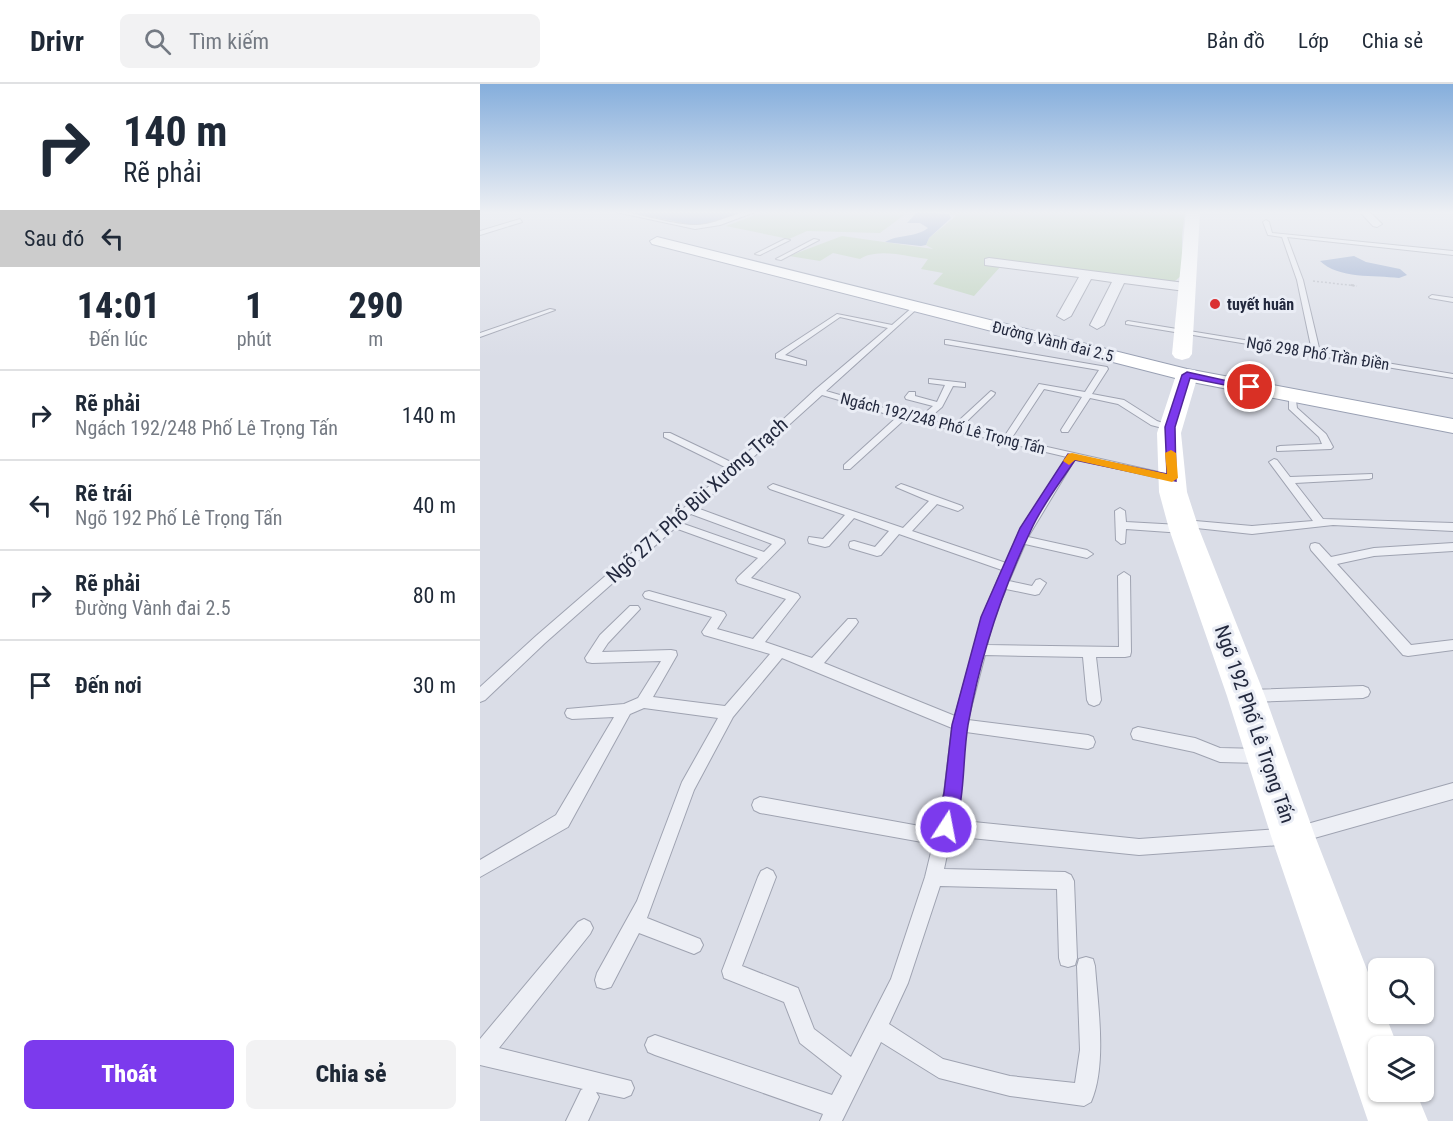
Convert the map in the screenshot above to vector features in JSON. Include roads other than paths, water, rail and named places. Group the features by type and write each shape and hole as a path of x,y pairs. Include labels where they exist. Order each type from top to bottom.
{"main road":[{"name":"Đường Vành đai 2.5","path":"731,260 916,307 981,314 1001,310 1153,347 1184,364 1281,372"},
{"name":"Đường Vành đai 2.5","path":"784,260 981,314 1184,364 1292,395 1453,426"},
{"name":"Ngõ 192 Phố Lê Trọng Tấn","path":"1187,260 1183,331 1184,364 1170,427 1173,492 1183,526 1246,696 1293,836 1368,1042"},
{"path":"1382,390 1383,413"},
{"path":"1391,1102 1398,1121"}],"street":[{"path":"989,262 1185,287"},
{"path":"1064,316 1086,276"},
{"path":"1097,325 1119,280"}],"lane":[{"path":"1293,260 1300,280 1316,352"},
{"path":"1432,297 1453,300"},
{"name":"Ngõ 271 Phố Bùi Xương Trạch","path":"480,696 526,650 916,307"},
{"path":"480,335 552,310"},
{"path":"803,363 779,356 839,315 893,327"},
{"name":"Ngõ 298 Phố Trần Điền","path":"1128,322 1453,376"},
{"path":"948,342 1104,369 1065,430"},
{"path":"932,381 962,385"},
{"path":"921,421 939,405 950,384"},
{"path":"1006,440 1042,386 1122,402 1154,423 1170,427"},
{"name":"Ngách 192/248 Phố Lê Trọng Tấn","path":"819,392 921,421 1172,478"},
{"path":"954,429 991,393"},
{"path":"912,394 909,398 939,405"},
{"path":"1280,449 1328,447 1323,436 1293,410 1292,395"},
{"path":"847,467 903,416"},
{"path":"667,435 735,468"},
{"path":"655,1045 835,1115 899,983 934,877 952,793 960,725 988,617 1026,528 1072,456"},
{"path":"1274,462 1320,523"},
{"path":"1288,480 1369,476"},
{"path":"773,487 1009,568"},
{"path":"901,487 958,508"},
{"path":"837,532 877,552 934,500"},
{"path":"689,509 780,543 742,580 794,597 756,644"},
{"path":"1120,511 1121,540"},
{"path":"813,540 825,543 852,515"},
{"path":"672,523 766,557"},
{"path":"1120,525 1252,530 1320,523 1453,527"},
{"path":"1021,539 1087,554"},
{"path":"1329,562 1374,552 1453,547"},
{"path":"1315,548 1408,651 1453,645"},
{"path":"979,650 1125,652 1124,576"},
{"path":"1004,584 1035,591 1040,583"},
{"path":"650,595 720,615 708,632 780,651 960,725 1088,742"},
{"path":"634,609 604,639 592,658 671,655 643,702"},
{"path":"815,664 852,622"},
{"path":"603,980 644,906 687,787 728,713 780,651"},
{"path":"1089,652 1094,700"},
{"path":"1246,696 1363,692"},
{"path":"572,713 625,710 643,702 728,713"},
{"path":"480,869 562,821 625,710"},
{"path":"1138,734 1195,745 1220,755 1267,756"},
{"path":"760,806 944,832 1138,847 1293,836 1453,791"},
{"path":"767,877 731,970 791,994 807,1036 855,1073"},
{"path":"877,1028 939,1068 1010,1086 1084,1095 1090,1050 1065,880 934,877"},
{"path":"635,923 694,945"},
{"path":"584,928 480,1055 624,1088"},
{"path":"577,1121 588,1097"}],"water":[{"path":"1363,260 1400,269 1407,275 1399,278 1357,275 1337,271 1320,261"}],"place":[{"name":"tuyết huân","path":"1215,304"}]}
